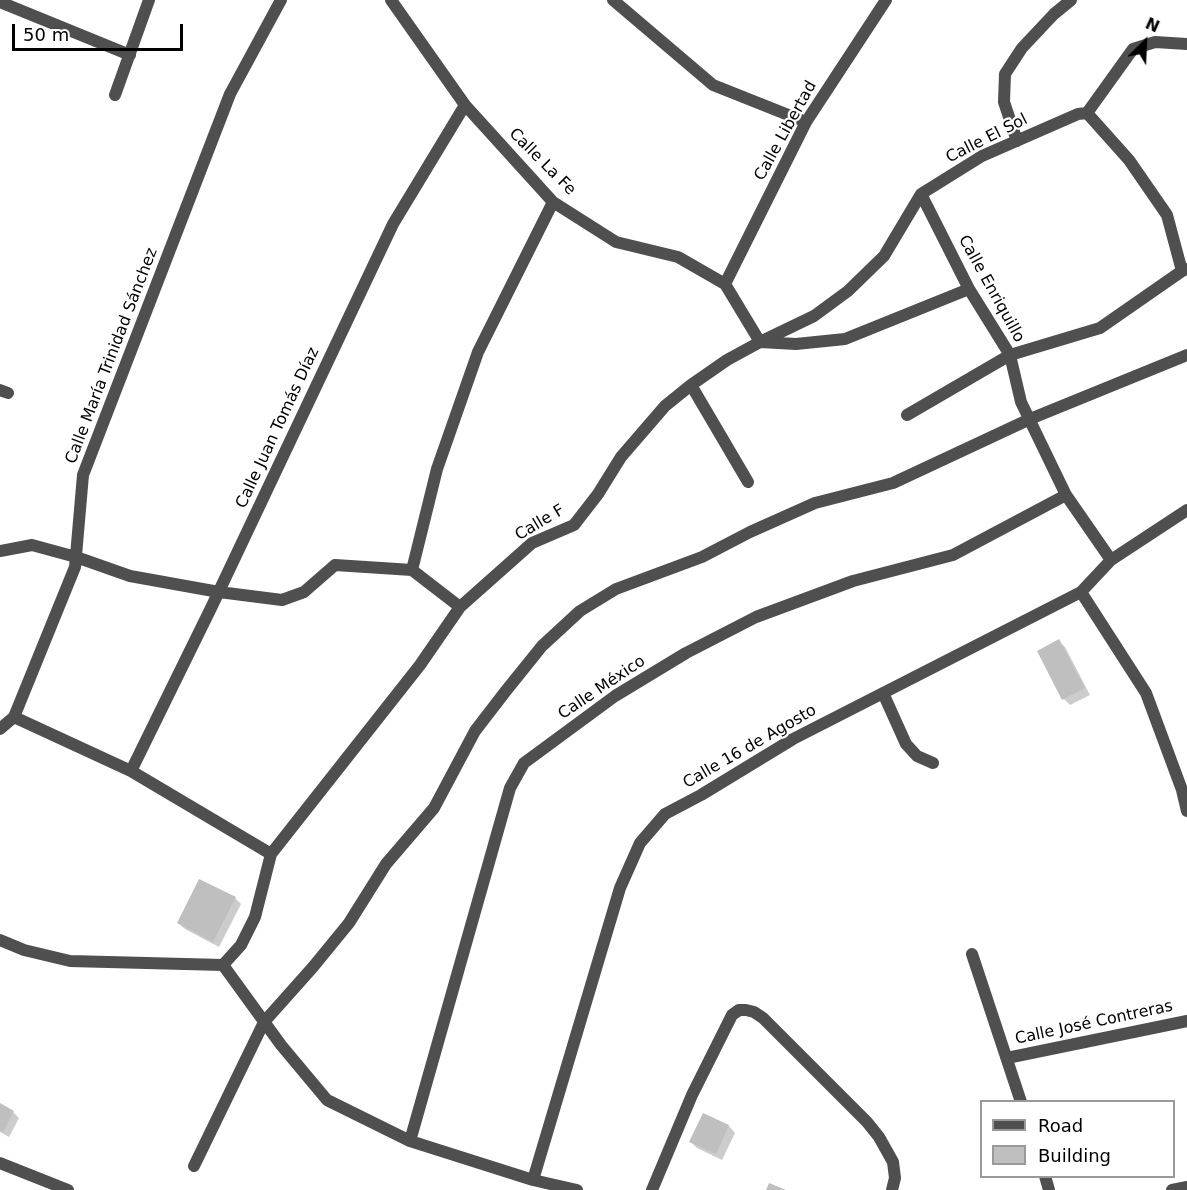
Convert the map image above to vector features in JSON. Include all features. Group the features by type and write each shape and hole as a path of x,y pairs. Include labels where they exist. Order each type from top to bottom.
{"street":[{"path":"115,95 149,0"},
{"name":"Calle María Trinidad Sánchez","path":"0,729 14,717 75,567 83,475 230,94 281,0"},
{"name":"Calle La Fe","path":"391,0 465,105 553,202 616,242 678,257 725,284 760,342"},
{"path":"613,0 713,85 806,122"},
{"path":"1017,141 1004,102 1005,74 1022,48 1054,14 1071,0"},
{"name":"Calle Libertad","path":"725,284 806,122 883,1"},
{"path":"0,2 130,55"},
{"path":"907,415 1010,355 1100,328 1184,270 1167,215 1129,160 1087,113 1133,49 1155,42 1187,44"},
{"name":"Calle Juan Tomás Díaz","path":"131,771 219,592 393,224 465,105"},
{"name":"Calle El Sol","path":"760,342 814,316 848,291 885,256 921,194 982,156 1078,114 1087,113"},
{"name":"Calle Enriquillo","path":"921,194 969,289 1010,355 1021,402 1066,495 1111,560"},
{"path":"412,570 438,469 478,352 553,202"},
{"path":"760,342 796,345 845,339 969,289"},
{"name":"Calle F","path":"223,965 240,945 255,917 270,854 420,665 460,607 532,543 574,525 598,494 621,457 665,406 728,360 760,342"},
{"path":"194,1166 264,1022 349,923 386,864 434,808 476,732 505,692 542,646 580,611 616,589 702,557 750,532 815,503 893,483 1030,420 1187,355"},
{"path":"691,385 748,482"},
{"name":"Calle México","path":"410,1141 510,788 524,763 615,696 686,653 756,617 853,581 953,555 1066,495"},
{"name":"Calle 16 de Agosto","path":"533,1180 620,888 640,843 665,814 793,740 1081,592 1111,560 1187,510"},
{"path":"0,550 32,545 76,557 130,576 219,592 282,600 304,592 335,565 412,570 460,607"},
{"path":"1081,592 1146,693 1182,790 1187,810"},
{"path":"883,693 906,744 917,756 933,763"},
{"path":"14,717 131,771 270,854"},
{"path":"0,940 24,950 70,961 223,965 281,1045 327,1100 410,1141 533,1180 577,1190"},
{"path":"972,954 1021,1100"},
{"path":"652,1190 692,1095 732,1015 739,1010 754,1012 763,1018 867,1122 879,1137 893,1162 895,1178 892,1190"},
{"name":"Calle José Contreras","path":"1007,1058 1187,1021"},
{"path":"0,1163 68,1190"},
{"path":"1172,1190 1187,1187"}],"building":[{"path":"1059,639 1085,688 1062,700 1037,651"},
{"path":"199,879 236,897 213,942 177,923"},
{"path":"0,1103 14,1111 3,1132 0,1130"},
{"path":"703,1113 729,1125 716,1154 689,1142"},
{"path":"769,1183 786,1190 766,1190"}]}
